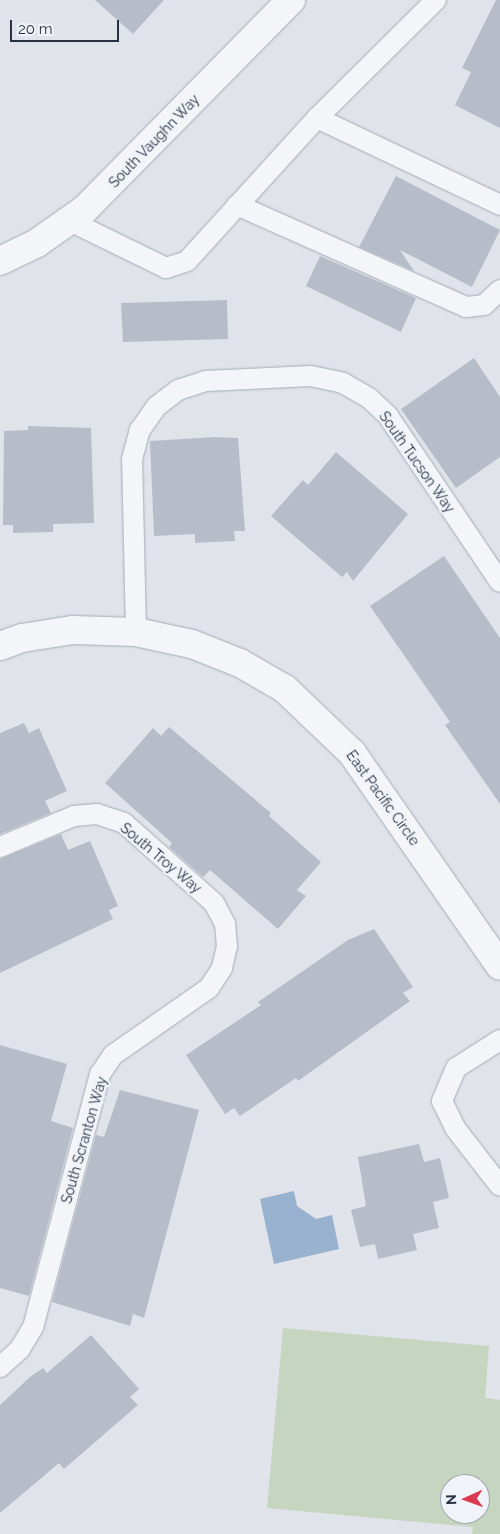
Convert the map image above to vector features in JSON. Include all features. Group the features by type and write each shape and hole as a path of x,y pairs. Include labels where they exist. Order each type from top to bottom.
{"street":[{"name":"South Vaughn Way","path":"0,261 38,244 70,221 106,189 291,0"},
{"name":"East Pacific Circle","path":"0,646 22,638 73,630 136,632 192,644 240,663 285,689 316,716 369,775 500,966"}],"lane":[{"path":"70,221 166,268 187,260 317,118 436,0"},
{"path":"317,118 500,205"},
{"path":"238,205 466,307 484,305 500,290"},
{"name":"South Tucson Way","path":"136,632 132,459 140,430 157,406 178,390 206,381 311,376 344,383 369,398 388,416 500,582"},
{"name":"South Troy Way","path":"0,847 74,816 97,814 124,823 214,903 225,924"},
{"name":"South Scranton Way","path":"0,1367 20,1349 33,1327 100,1074 113,1055 209,988 222,968 227,946 225,924"},
{"path":"500,1040 456,1068 442,1102 455,1128 500,1186"}],"green space":[{"path":"283,1328 489,1346 485,1398 500,1400 500,1534 472,1534 473,1527 440,1524 490,1524 490,1474 440,1474 440,1524 267,1508"}],"water":[{"path":"294,1191 297,1206 316,1219 332,1215 339,1249 274,1264 260,1199"}],"building":[{"path":"95,0 164,0 133,34"},
{"path":"496,0 500,0 500,128 455,105 471,72 462,68"},
{"path":"396,176 500,230 472,287 400,250 414,271 359,247"},
{"path":"320,256 416,298 401,332 306,286"},
{"path":"227,300 228,339 123,342 121,303"},
{"path":"474,358 500,397 500,457 456,488 401,409"},
{"path":"28,426 91,428 94,523 53,524 53,532 13,533 13,525 3,525 4,431 28,430"},
{"path":"215,437 238,438 245,531 234,531 235,541 195,543 195,534 154,536 150,441"},
{"path":"336,452 408,514 353,581 347,572 342,577 271,516 303,480 308,485"},
{"path":"444,556 500,638 500,804 445,725 450,722 370,606"},
{"path":"24,723 29,733 39,728 67,791 45,801 51,813 0,834 0,733"},
{"path":"169,727 271,813 269,816 321,862 297,890 306,896 278,929 210,870 203,877 169,847 172,843 105,783 153,728 161,736"},
{"path":"61,834 68,850 90,841 118,906 109,910 113,919 0,973 0,859"},
{"path":"374,929 413,987 403,993 410,1001 298,1081 296,1078 240,1116 234,1108 225,1114 186,1055 261,1005 258,1002 348,940"},
{"path":"0,1045 67,1064 51,1121 73,1128 29,1296 0,1288"},
{"path":"120,1090 199,1110 144,1318 133,1314 130,1326 52,1302 96,1135 104,1137"},
{"path":"419,1144 424,1162 440,1158 449,1198 433,1202 439,1228 413,1234 417,1250 378,1259 375,1244 360,1247 351,1210 366,1206 358,1157"},
{"path":"91,1335 139,1389 130,1397 138,1405 64,1469 59,1463 0,1513 0,1405 30,1377 43,1368 47,1373"}]}
